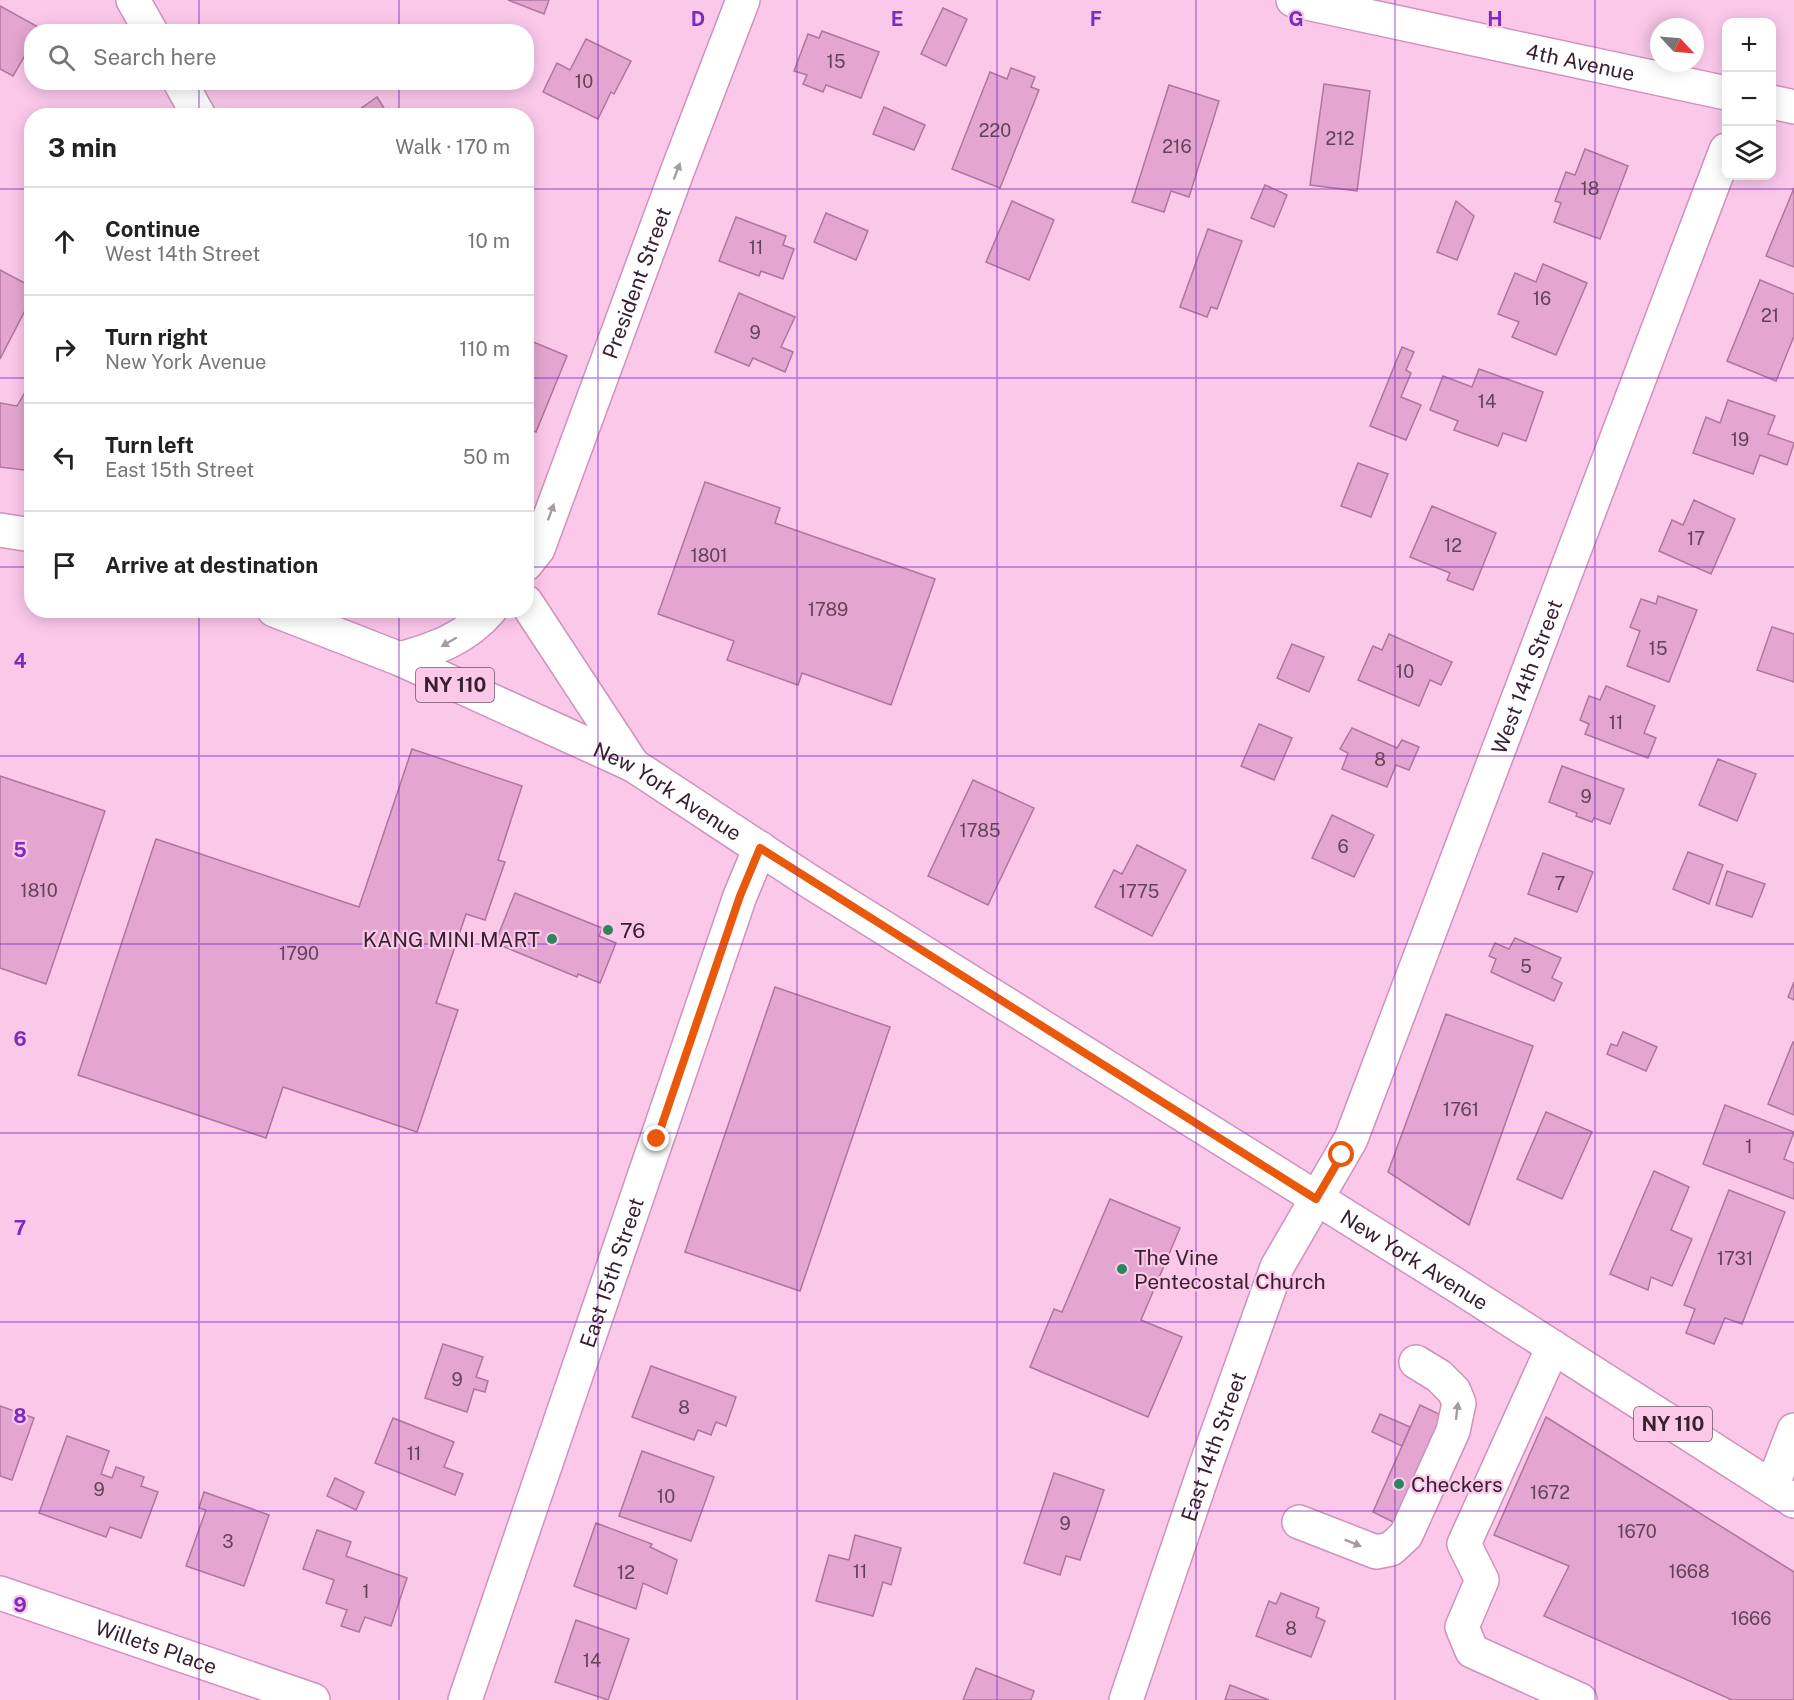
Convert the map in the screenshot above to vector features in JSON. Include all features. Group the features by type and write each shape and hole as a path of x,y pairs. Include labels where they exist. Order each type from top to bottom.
{"street":[{"path":"133,0 146,24"},
{"name":"President Street","path":"534,554 538,549 676,172 743,0"},
{"name":"4th Avenue","path":"1293,0 1722,92"},
{"path":"184,90 195,108"},
{"path":"1776,103 1794,107"},
{"name":"West 14th Street","path":"1316,1199 1356,1128 1722,161"},
{"path":"0,530 24,533"},
{"path":"534,614 633,765"},
{"name":"New York Avenue","path":"295,618 400,659 633,765 760,848 1459,1287 1783,1494"},
{"path":"400,659 445,645 474,627 482,618"},
{"name":"East 15th Street","path":"465,1700 736,906 760,848"},
{"name":"East 14th Street","path":"1126,1700 1207,1462 1277,1267 1316,1199"},
{"path":"1553,1347 1464,1545 1482,1580 1462,1628 1472,1651 1580,1700"},
{"path":"1299,1522 1376,1552 1391,1549 1406,1536 1453,1431 1459,1403 1454,1391 1439,1376 1416,1362"},
{"path":"1783,1494 1794,1430"},
{"name":"Willets Place","path":"0,1593 313,1700"}],"building":[{"path":"508,0 549,0 544,14"},
{"path":"0,6 33,24 24,24 24,57 13,76 0,69"},
{"path":"943,8 967,19 946,66 921,54"},
{"path":"822,31 879,52 861,98 826,85 823,92 803,84 807,75 794,71 808,34 819,38"},
{"path":"586,39 631,61 614,94 611,92 598,119 543,92 557,63 570,70"},
{"path":"1011,68 1035,77 1031,87 1039,90 1000,188 952,169 990,72 1007,79"},
{"path":"1324,84 1370,91 1357,191 1310,185"},
{"path":"1169,85 1219,101 1189,197 1171,191 1164,212 1132,202"},
{"path":"377,97 384,108 361,108"},
{"path":"884,107 925,125 914,150 873,134"},
{"path":"1585,149 1628,166 1600,239 1554,222 1561,203 1555,201 1566,172 1575,175"},
{"path":"1265,185 1287,195 1274,227 1251,218"},
{"path":"1794,188 1794,267 1766,256"},
{"path":"1012,201 1054,220 1029,280 986,262"},
{"path":"1456,201 1474,216 1457,260 1437,252"},
{"path":"826,213 868,231 856,260 814,242"},
{"path":"736,217 786,236 783,245 794,249 783,279 761,271 759,276 719,261"},
{"path":"1208,229 1242,241 1217,309 1211,307 1207,317 1180,307"},
{"path":"1543,264 1587,283 1556,355 1512,337 1519,322 1498,314 1515,273 1536,282"},
{"path":"0,270 24,283 24,312 0,359"},
{"path":"1760,280 1794,294 1794,336 1776,381 1727,361"},
{"path":"739,293 795,317 781,347 793,352 785,372 753,358 749,366 715,352"},
{"path":"534,342 567,356 536,432 534,431"},
{"path":"1402,347 1414,352 1406,370 1411,373 1401,397 1421,405 1406,440 1370,426"},
{"path":"1479,369 1543,392 1526,441 1503,433 1498,446 1454,430 1458,421 1430,410 1443,376 1472,387"},
{"path":"24,394 24,470 0,467 0,403 17,406"},
{"path":"1728,400 1775,416 1768,434 1794,443 1787,465 1760,455 1753,474 1693,453 1706,417 1720,423"},
{"path":"1358,463 1388,474 1371,517 1341,506"},
{"path":"705,482 780,508 775,523 935,579 891,705 802,673 798,685 727,660 734,641 658,614"},
{"path":"1694,500 1735,519 1711,574 1659,551 1672,520 1683,525"},
{"path":"1432,506 1496,533 1473,590 1447,580 1450,573 1410,557"},
{"path":"1658,596 1697,610 1669,682 1627,666 1640,631 1630,627 1641,599 1656,604"},
{"path":"1772,627 1794,634 1794,682 1757,670"},
{"path":"1389,634 1452,662 1441,685 1430,680 1419,706 1358,680 1373,646 1382,650"},
{"path":"1292,644 1324,657 1309,692 1277,678"},
{"path":"1606,686 1655,706 1644,733 1656,738 1648,758 1585,734 1589,724 1580,720 1589,696 1600,700"},
{"path":"1259,724 1292,738 1274,780 1241,766"},
{"path":"1352,728 1397,748 1402,740 1419,747 1409,770 1396,765 1387,787 1342,769 1348,753 1340,749"},
{"path":"412,749 522,786 498,860 505,862 485,920 466,914 436,1003 458,1010 417,1132 283,1087 266,1138 78,1075 156,839 359,907"},
{"path":"1718,759 1756,774 1737,821 1699,805"},
{"path":"1562,766 1624,789 1610,824 1594,818 1592,822 1576,816 1577,813 1549,802"},
{"path":"0,776 105,811 46,984 0,968"},
{"path":"973,780 1034,808 988,905 928,876"},
{"path":"1332,815 1374,835 1354,877 1312,858"},
{"path":"1137,845 1186,870 1152,936 1095,907 1114,870 1122,874"},
{"path":"1688,852 1723,865 1709,904 1673,889"},
{"path":"1543,853 1593,872 1577,912 1528,894"},
{"path":"1727,871 1765,884 1752,917 1716,905"},
{"name":"KANG MINI MART","path":"515,893 602,928 599,936 616,943 600,983 578,974 577,977 495,943"},
{"path":"1515,938 1561,958 1552,978 1562,983 1554,1001 1491,972 1496,959 1489,956 1495,943 1509,949"},
{"path":"1794,982 1794,1000 1788,997"},
{"path":"775,987 890,1027 800,1291 685,1252"},
{"path":"1446,1014 1533,1046 1469,1225 1388,1172"},
{"path":"1623,1032 1657,1047 1646,1071 1607,1054 1611,1044 1617,1046"},
{"path":"1794,1042 1794,1115 1768,1104"},
{"path":"1725,1105 1794,1132 1784,1159 1794,1163 1794,1199 1703,1164"},
{"path":"1546,1112 1592,1132 1562,1199 1517,1179"},
{"path":"1654,1171 1689,1187 1671,1230 1692,1239 1672,1286 1651,1277 1648,1290 1610,1274"},
{"path":"1729,1190 1785,1212 1742,1324 1725,1318 1714,1344 1686,1333 1695,1309 1684,1305"},
{"name":"The Vine Pentecostal Church","path":"1110,1199 1180,1228 1141,1320 1182,1337 1148,1417 1030,1367 1054,1309 1062,1312"},
{"path":"443,1344 483,1357 476,1377 488,1381 485,1392 474,1389 467,1412 425,1398"},
{"path":"651,1366 736,1397 726,1426 716,1422 711,1435 698,1430 694,1440 632,1417"},
{"name":"Checkers","path":"1420,1405 1443,1416 1395,1523 1373,1512"},
{"path":"0,1406 34,1418 12,1480 0,1476"},
{"path":"1380,1414 1410,1427 1402,1446 1372,1432"},
{"path":"1546,1417 1794,1572 1794,1700 1732,1700 1544,1616 1569,1566 1494,1535"},
{"path":"393,1418 454,1442 444,1467 463,1474 455,1495 375,1463"},
{"path":"67,1436 109,1451 101,1474 112,1478 116,1467 144,1477 141,1486 158,1492 141,1538 110,1527 106,1537 39,1513"},
{"path":"642,1451 714,1477 691,1541 619,1516"},
{"path":"1054,1473 1104,1490 1080,1560 1066,1556 1060,1575 1024,1563"},
{"path":"335,1478 364,1492 356,1510 327,1496"},
{"path":"204,1492 269,1515 244,1586 186,1566 206,1510 199,1508"},
{"path":"596,1523 652,1544 650,1547 677,1560 667,1594 643,1583 636,1609 574,1586"},
{"path":"317,1530 351,1542 346,1556 407,1578 391,1626 365,1617 359,1632 341,1626 347,1610 326,1603 334,1580 303,1569"},
{"path":"855,1535 901,1548 891,1585 883,1582 873,1616 816,1601 829,1555 849,1560"},
{"path":"1281,1593 1319,1608 1316,1617 1325,1621 1311,1657 1256,1636 1269,1601 1276,1604"},
{"path":"576,1620 629,1639 608,1700 555,1682"},
{"path":"976,1668 1034,1691 1031,1700 963,1700"},
{"path":"1230,1685 1269,1700 1225,1700"}],"place":[{"name":"76","path":"608,930"},
{"name":"KANG MINI MART","path":"552,939"},
{"name":"The Vine Pentecostal Church","path":"1122,1269"},
{"name":"Checkers","path":"1399,1484"}],"route":[{"path":"657,1139 740,896 760,848 1316,1199 1342,1155"}]}
